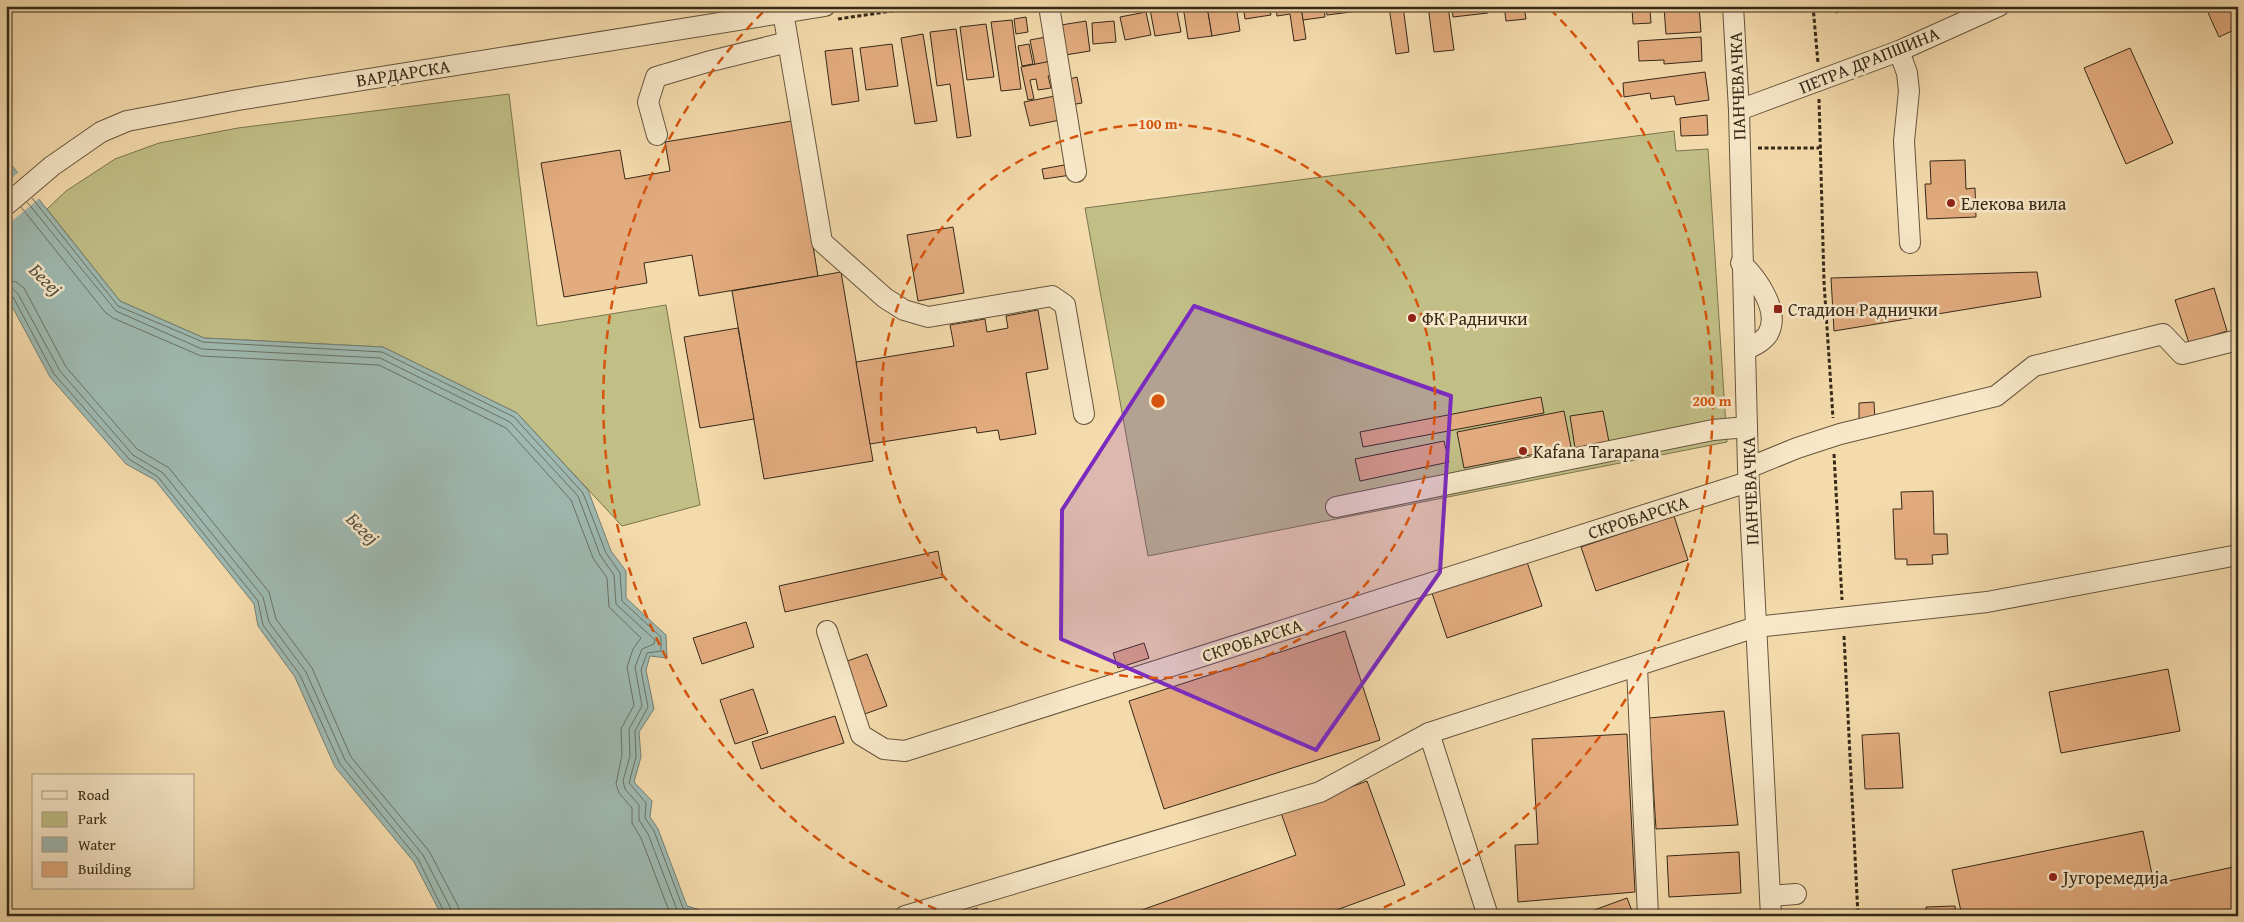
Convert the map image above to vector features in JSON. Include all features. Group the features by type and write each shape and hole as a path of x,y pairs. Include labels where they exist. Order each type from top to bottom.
{"street":[{"path":"1049,6 1076,172"},
{"name":"ПАНЧЕВАЧКА","path":"1733,6 1739,110 1748,475 1771,916"},
{"name":"ПЕТРА ДРАПШИНА","path":"1739,110 1899,50 1999,6"},
{"name":"ВАРДАРСКА","path":"6,205 52,166 100,132 127,121 156,114 783,12 828,13"},
{"path":"783,12 822,242 885,298 904,310 928,317 1052,296 1059,300 1065,306 1084,414"},
{"path":"657,134 648,102 656,78 698,64 788,42"},
{"path":"1899,50 1907,73 1909,91 1904,141 1910,243"},
{"name":"СКРОБАРСКА","path":"827,631 861,735 884,749 905,751 1748,475 1833,436 1996,396 2034,366 2163,334 2182,354 2238,340"},
{"path":"1336,507 1713,430 1747,427"},
{"path":"905,916 1320,792 1428,732 1637,667 1756,627 1987,602 2238,555"},
{"path":"1637,667 1648,916"},
{"path":"1428,732 1488,916"},
{"path":"1770,896 1796,894"}],"path":[{"path":"828,13 926,6"},
{"path":"1813,6 1819,80 1819,148 1824,282 1858,916"},
{"path":"1740,148 1819,148"}],"highlighted area":[{"path":"1194,306 1451,396 1440,572 1316,750 1061,639 1062,510"}],"green space":[{"path":"509,94 537,326 666,305 700,505 622,526 517,413 383,347 204,338 120,301 47,209 66,191 115,159 159,143 238,128"},
{"name":"ФК Раднички","path":"1674,131 1676,151 1708,149 1727,442 1148,556 1085,208"}],"water":[{"name":"Бегеј","path":"6,158 120,301 204,338 383,347 517,413 588,490 611,551 626,571 626,598 666,635 667,658 650,656 646,670 654,709 639,732 641,757 634,782 652,801 650,817 658,829 687,906 700,910 702,916 442,916 414,862 335,767 295,677 258,626 254,604 155,480 126,464 50,377 6,295"}],"pier":[{"path":"20,171 41,197 6,226 6,183"}],"building":[{"path":"1176,6 1181,32 1155,36 1150,9"},
{"path":"1183,6 1207,6 1212,36 1188,39"},
{"path":"1207,6 1236,6 1240,31 1212,36"},
{"path":"1243,6 1269,6 1271,15 1245,19"},
{"path":"1276,6 1301,6 1306,39 1294,41 1290,14 1277,16"},
{"path":"1301,6 1324,6 1325,17 1303,20"},
{"path":"1326,6 1367,6 1367,10 1327,15"},
{"path":"1374,6 1403,6 1409,52 1396,54 1389,7 1374,9"},
{"path":"1428,6 1448,6 1454,50 1434,52"},
{"path":"1452,6 1487,6 1488,13 1453,17"},
{"path":"1504,6 1524,6 1526,19 1506,21"},
{"path":"1618,6 1699,6 1701,32 1666,34 1664,8 1650,9 1651,23 1633,24 1632,8 1618,8"},
{"path":"1833,6 1852,6 1836,13"},
{"path":"2205,6 2238,6 2238,28 2219,37"},
{"path":"1146,12 1151,35 1125,40 1120,17"},
{"path":"1026,17 1028,32 1016,34 1014,19"},
{"path":"1012,20 1021,89 1001,91 991,22"},
{"path":"1086,21 1090,51 1065,55 1061,25"},
{"path":"1114,21 1116,42 1093,44 1092,23"},
{"path":"986,24 994,77 967,80 960,27"},
{"path":"956,29 971,136 957,138 950,84 937,86 930,32"},
{"path":"923,34 937,121 915,124 901,38"},
{"path":"1046,37 1051,61 1035,65 1030,40"},
{"path":"1701,37 1702,61 1664,64 1664,60 1639,61 1638,41"},
{"path":"892,44 898,86 866,90 860,48"},
{"path":"1029,44 1033,64 1022,66 1018,46"},
{"path":"852,48 859,101 832,105 825,51"},
{"path":"2130,48 2173,143 2126,164 2084,68"},
{"path":"1051,61 1054,75 1048,76 1051,88 1038,90 1036,79 1030,80 1034,99 1028,100 1021,67"},
{"path":"1705,72 1709,100 1676,105 1674,96 1651,99 1650,93 1624,97 1623,83"},
{"path":"1077,77 1082,103 1070,105 1066,80"},
{"path":"1055,96 1060,120 1030,126 1024,102"},
{"path":"1707,115 1708,135 1681,136 1680,118"},
{"path":"792,121 818,276 699,296 692,255 644,263 647,283 564,297 541,163 620,150 625,179 670,171 665,142"},
{"name":"Елекова вила","path":"1965,160 1966,189 1975,188 1976,217 1927,219 1925,184 1931,184 1930,161"},
{"path":"1070,164 1071,175 1044,179 1042,169"},
{"path":"953,227 964,293 918,301 907,235"},
{"path":"841,272 873,461 764,479 732,291"},
{"path":"2037,272 2041,297 1834,331 1831,278"},
{"path":"2214,288 2227,331 2189,343 2175,300"},
{"path":"1038,310 1048,369 1026,373 1036,434 1000,440 998,430 977,433 976,427 870,444 856,362 954,346 950,325 985,319 987,332 1008,328 1006,316"},
{"path":"738,328 754,419 700,428 684,337"},
{"path":"1541,397 1544,413 1363,447 1360,432"},
{"path":"1874,402 1875,421 1859,421 1859,403"},
{"path":"1564,411 1571,447 1464,468 1457,432"},
{"path":"1603,411 1609,442 1575,448 1570,416"},
{"path":"1444,441 1449,462 1360,481 1355,459"},
{"path":"1933,491 1934,534 1947,534 1948,554 1932,555 1933,564 1907,565 1907,559 1895,559 1893,509 1902,509 1901,492"},
{"path":"1674,516 1688,560 1596,591 1581,547"},
{"path":"938,551 943,577 785,612 779,586"},
{"path":"1527,562 1542,606 1447,638 1432,593"},
{"path":"746,622 754,647 702,664 693,638"},
{"path":"1345,631 1380,740 1164,809 1129,701"},
{"path":"1144,643 1149,658 1118,668 1113,653"},
{"path":"867,654 887,706 862,715 842,663"},
{"path":"2168,669 2180,731 2061,753 2049,692"},
{"path":"753,689 768,733 735,744 720,700"},
{"path":"1724,711 1738,825 1656,829 1649,718"},
{"path":"835,716 844,743 761,769 752,742"},
{"path":"1899,733 1903,788 1865,789 1862,735"},
{"path":"1627,734 1635,892 1518,902 1515,845 1538,844 1532,739"},
{"path":"1367,781 1405,885 1320,916 1125,916 1296,855 1281,813"},
{"name":"Југоремедија","path":"2143,831 2154,884 2238,866 2238,916 1962,916 1952,870"},
{"path":"1739,852 1741,893 1669,897 1667,856"},
{"path":"1627,898 1634,916 1578,916"},
{"path":"1955,906 1956,916 1926,916 1926,907"},
{"path":"977,908 979,916 954,916"}],"place":[{"name":"Елекова вила","path":"1951,203"},
{"name":"Стадион Раднички","path":"1778,309"},
{"name":"ФК Раднички","path":"1412,318"},
{"name":"Kafana Tarapana","path":"1523,451"},
{"name":"Југоремедија","path":"2053,877"}]}
